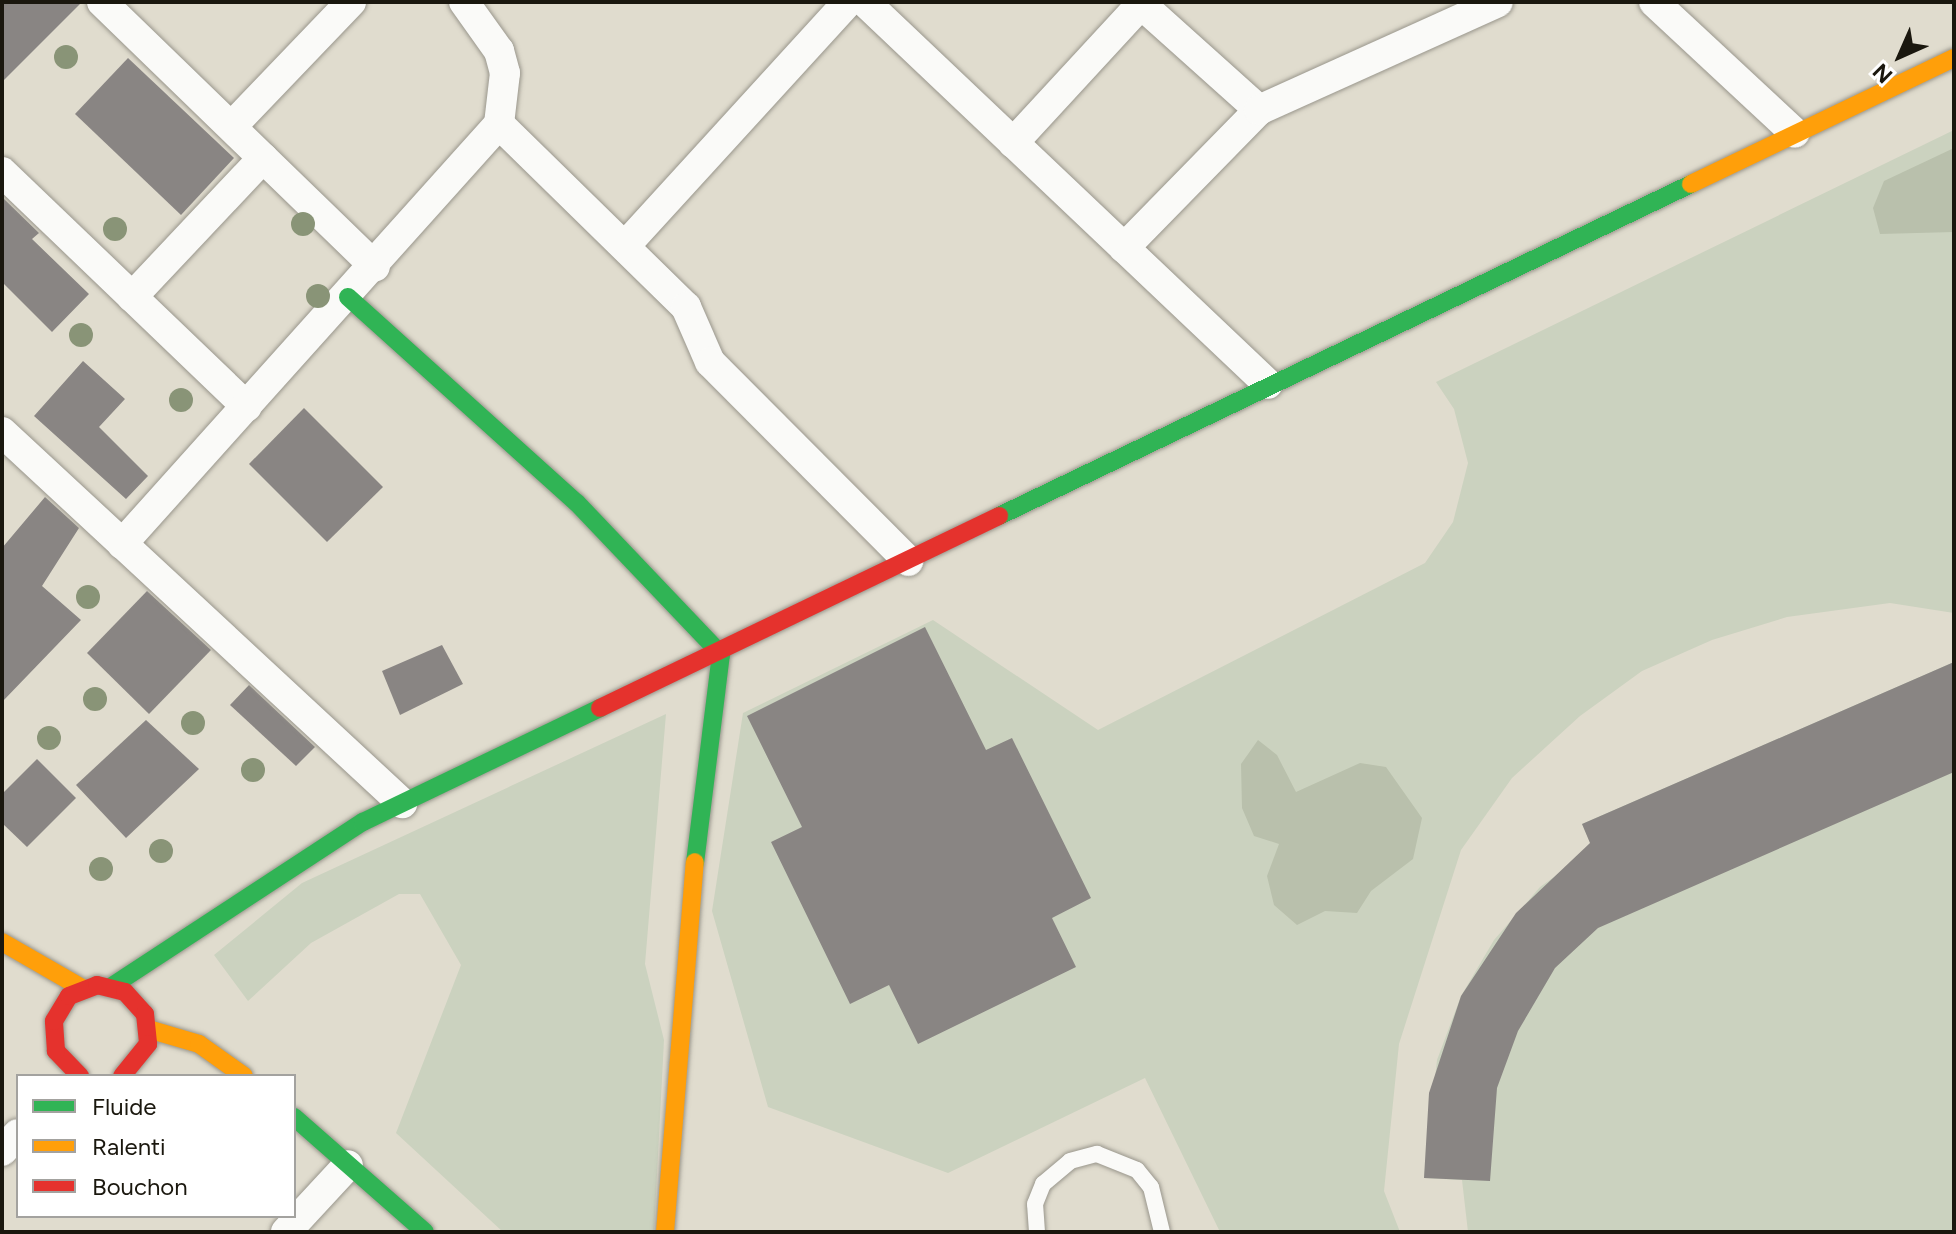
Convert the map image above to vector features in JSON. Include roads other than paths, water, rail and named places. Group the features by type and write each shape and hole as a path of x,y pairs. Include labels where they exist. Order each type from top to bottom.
{"street":[{"path":"102,2 375,267"},
{"path":"232,126 351,2"},
{"path":"122,544 375,267 499,124 505,73 499,51 464,2"},
{"path":"625,246 848,2"},
{"path":"865,2 1268,384"},
{"path":"1124,248 1259,110 1448,11 1498,2"},
{"path":"1654,2 1795,133"},
{"path":"1013,143 1142,3 1259,110"},
{"path":"5,944 82,988 112,986 175,941 402,803 721,654 1268,384 1954,58"},
{"path":"499,124 686,307 710,362 908,561"},
{"path":"132,297 263,158"},
{"path":"2,172 247,407"},
{"path":"348,297 577,503 721,654"},
{"path":"2,432 402,803"},
{"path":"665,1232 690,907 721,654"},
{"path":"127,1073 148,1044 147,1022 175,941"},
{"path":"5,944 32,990 53,1049 78,1074"},
{"path":"112,986 147,1022 199,1044 241,1074"},
{"path":"53,1049 82,988"},
{"path":"296,1119 425,1232"},
{"path":"2,1151 16,1136"},
{"path":"286,1232 348,1165"}],"lane":[{"path":"1037,1232 1035,1204 1043,1184 1070,1161 1097,1154 1137,1170 1151,1187 1162,1232"}]}
